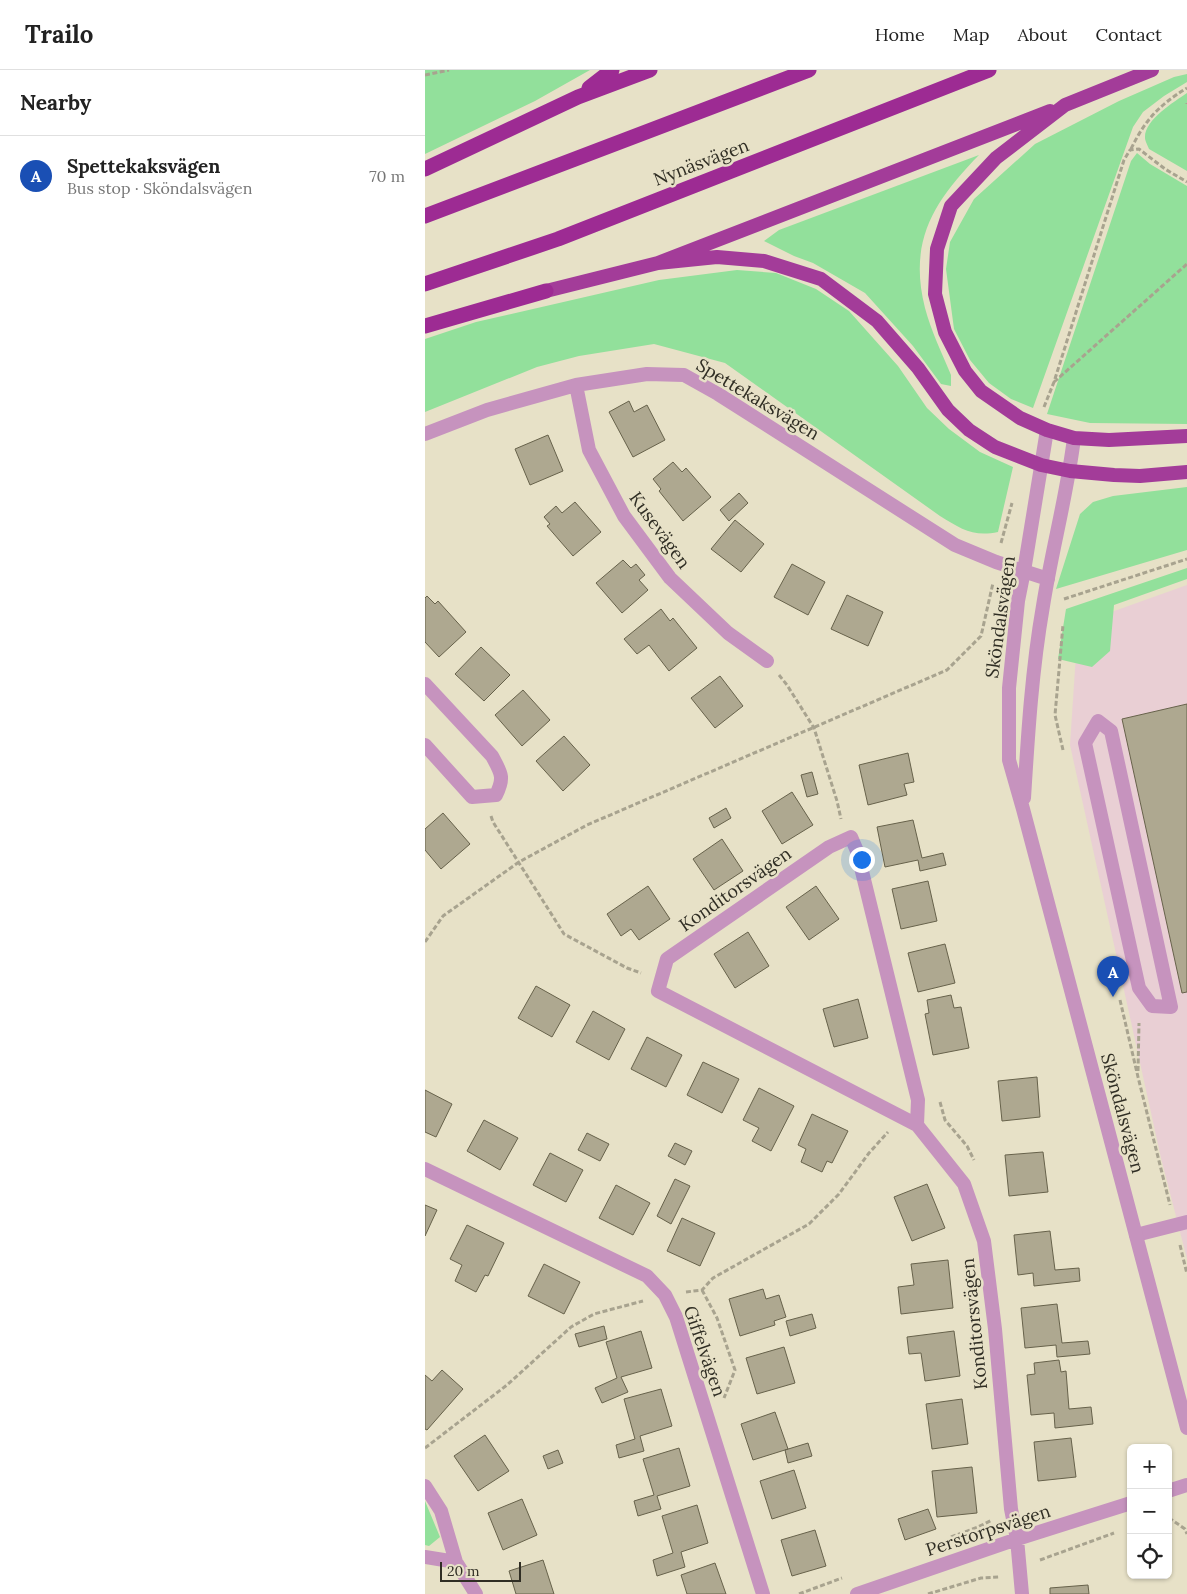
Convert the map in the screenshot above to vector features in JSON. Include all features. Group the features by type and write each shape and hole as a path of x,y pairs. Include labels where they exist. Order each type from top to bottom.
{"highway":[{"path":"578,97 612,70"},
{"path":"425,169 578,97 650,70"},
{"path":"425,216 809,70"},
{"name":"Nynäsvägen","path":"425,284 557,239 989,70"},
{"path":"425,326 546,291 658,263 1152,70"},
{"path":"1065,105 996,158 951,206 937,249 935,294 945,332 965,371 981,391 1003,408 1041,428 1074,438 1109,440 1187,436"},
{"path":"658,263 717,257 764,261 821,278 877,321 918,368 949,410 969,430 995,447 1041,465 1070,471 1140,476 1187,472"}],"street":[{"name":"Spettekaksvägen","path":"425,434 487,410 576,385 647,374 684,375 718,394 955,545 996,562 1048,578"},
{"name":"Kusevägen","path":"576,385 589,450 624,516 670,578 728,633 767,661"},
{"name":"Sköndalsvägen","path":"1041,428 1041,465 1025,571 1018,601 1009,688 1009,760 1187,1428"},
{"name":"Sköndalsvägen","path":"1023,809 1031,682 1043,605 1070,471 1074,438"},
{"path":"425,684 492,756 499,770 502,783 496,795 472,797 425,745"},
{"path":"1098,721 1111,731 1171,1007 1152,1006 1139,988 1085,742 1098,721"},
{"path":"851,837 857,851 918,1100 917,1125"},
{"name":"Konditorsvägen","path":"851,837 829,847 667,959 658,991 917,1125 964,1184 984,1241 995,1328 1011,1509 1017,1539 1022,1594"},
{"name":"Giffelvägen","path":"425,1169 647,1276 665,1294 676,1317 763,1594"},
{"path":"1136,1235 1187,1222"},
{"path":"1172,1490 1187,1485"},
{"path":"425,1486 441,1511 456,1562 476,1594"},
{"name":"Perstorpsvägen","path":"857,1594 1017,1539 1127,1504"},
{"path":"425,1557 456,1562"}],"path":[{"path":"425,75 449,70"},
{"path":"1041,428 1124,160 1140,129 1166,101 1187,88"},
{"path":"1130,150 1139,149 1165,169 1187,182"},
{"path":"1054,382 1187,264"},
{"path":"425,942 443,916 519,862 587,826 947,670 981,636 991,595 996,562 1012,501"},
{"path":"1043,605 1187,559"},
{"path":"991,595 1018,601"},
{"path":"767,661 787,686 814,728 837,801 840,818 851,837"},
{"path":"486,797 493,822 564,934 627,968 661,980"},
{"path":"840,818 847,823"},
{"path":"1138,1077 1139,988"},
{"path":"939,1100 945,1120 967,1146 978,1168"},
{"path":"702,1290 717,1318 735,1370 723,1400"},
{"path":"942,1540 978,1527 1011,1509"},
{"path":"1172,1520 1185,1529 1187,1534"},
{"path":"799,1594 843,1577"}],"shaded area":[{"path":"1187,585 1187,1259 1161,1158 1070,745 1078,624"}],"green space":[{"path":"425,70 590,70 535,101 425,154"},
{"path":"1187,74 1187,82 1143,112 1133,127 1033,408 1011,399 989,383 970,360 954,329 946,269 950,242 974,199 1035,144 1119,101 1174,77"},
{"path":"1187,93 1187,171 1149,149 1145,138 1146,131 1154,118"},
{"path":"1137,153 1150,164 1187,186 1187,424 1090,423 1047,414 1131,161"},
{"path":"979,155 949,189 938,206 923,242 920,262 925,308 933,334 951,375 951,386 941,384 913,346 865,293 813,263 764,241 779,230"},
{"path":"737,270 776,273 816,289 849,311 898,366 927,408 949,429 980,452 1013,467 998,532 974,533 954,525 725,363 654,344 579,356 537,367 425,412 425,339 476,322 659,280"},
{"path":"1187,487 1187,550 1056,589 1080,514 1093,502 1113,496"},
{"path":"1187,568 1187,579 1114,605 1110,651 1092,667 1058,659 1066,609"},
{"path":"425,1501 440,1537 429,1546 425,1545"}],"building":[{"path":"629,401 634,412 647,405 665,440 633,457 609,412"},
{"path":"548,435 563,471 530,485 515,449"},
{"path":"673,462 682,472 686,468 711,497 683,521 659,491 661,489 653,479"},
{"path":"739,493 748,503 729,521 720,510"},
{"path":"575,502 601,532 573,556 547,526 550,524 544,517 556,506 562,513"},
{"path":"735,520 764,544 741,572 711,549"},
{"path":"623,560 631,568 636,564 645,575 639,580 648,590 622,613 596,583"},
{"path":"792,564 825,582 808,615 774,597"},
{"path":"847,595 883,612 868,646 831,629"},
{"path":"427,596 435,604 438,601 466,632 439,657 425,642 425,598"},
{"path":"661,609 670,621 673,618 697,648 669,671 649,645 637,654 624,639"},
{"path":"481,647 510,675 484,701 455,674"},
{"path":"720,676 743,706 715,728 691,698"},
{"path":"523,690 550,720 522,746 495,715"},
{"path":"1187,704 1187,992 1182,993 1122,719"},
{"path":"564,736 590,765 563,791 536,761"},
{"path":"908,753 914,782 904,784 907,795 868,805 859,765"},
{"path":"812,772 818,794 807,797 801,775"},
{"path":"792,792 813,825 782,844 762,811"},
{"path":"726,808 731,818 714,828 709,818"},
{"path":"443,813 470,844 441,869 425,850 425,829"},
{"path":"913,820 922,858 943,853 946,865 920,871 918,860 885,867 877,827"},
{"path":"722,839 743,871 714,890 693,859"},
{"path":"928,881 937,921 901,929 892,889"},
{"path":"648,886 670,919 639,940 631,929 621,936 607,914"},
{"path":"816,886 839,919 809,940 786,907"},
{"path":"748,932 769,966 735,988 714,954"},
{"path":"945,944 955,983 918,992 908,953"},
{"path":"536,986 570,1005 552,1037 518,1018"},
{"path":"951,995 954,1008 961,1007 969,1048 933,1055 925,1014 929,1013 927,1000"},
{"path":"858,999 868,1038 834,1047 823,1009"},
{"path":"593,1011 625,1029 609,1060 576,1042"},
{"path":"647,1037 682,1055 666,1087 631,1069"},
{"path":"703,1062 739,1079 722,1113 687,1095"},
{"path":"1037,1077 1040,1117 1002,1121 998,1081"},
{"path":"759,1088 794,1106 771,1151 752,1141 759,1128 743,1120"},
{"path":"425,1090 452,1104 436,1137 425,1132"},
{"path":"812,1114 848,1131 832,1163 827,1161 822,1172 801,1162 806,1149 798,1145"},
{"path":"484,1120 518,1138 500,1170 467,1151"},
{"path":"587,1133 609,1144 600,1161 578,1150"},
{"path":"675,1143 692,1151 685,1165 668,1156"},
{"path":"1043,1152 1048,1192 1009,1196 1005,1155"},
{"path":"550,1153 583,1170 566,1202 533,1185"},
{"path":"675,1179 690,1186 671,1224 657,1216"},
{"path":"927,1184 945,1228 912,1241 894,1197"},
{"path":"616,1185 650,1203 633,1235 599,1218"},
{"path":"425,1205 437,1210 425,1236"},
{"path":"682,1218 715,1233 700,1266 667,1251"},
{"path":"467,1225 504,1243 488,1276 485,1275 476,1292 455,1281 462,1265 450,1259"},
{"path":"1050,1231 1055,1270 1079,1268 1080,1281 1034,1286 1033,1273 1018,1275 1014,1235"},
{"path":"948,1260 953,1308 901,1314 898,1287 914,1285 911,1264"},
{"path":"544,1264 580,1282 564,1314 528,1296"},
{"path":"763,1289 766,1299 779,1295 786,1317 774,1321 775,1325 740,1336 729,1299"},
{"path":"1057,1304 1062,1343 1088,1341 1090,1354 1057,1357 1056,1345 1025,1348 1021,1308"},
{"path":"812,1314 816,1328 790,1336 786,1321"},
{"path":"604,1326 607,1339 579,1347 575,1334"},
{"path":"641,1331 652,1368 621,1377 628,1392 602,1403 595,1388 617,1378 606,1342"},
{"path":"954,1331 960,1376 925,1381 921,1353 909,1354 907,1337"},
{"path":"784,1347 795,1383 757,1394 746,1358"},
{"path":"1059,1360 1061,1372 1066,1371 1069,1409 1091,1407 1093,1424 1055,1428 1054,1413 1031,1415 1027,1375 1035,1374 1034,1363"},
{"path":"442,1370 463,1389 427,1430 425,1429 425,1375 432,1381"},
{"path":"661,1389 672,1426 640,1436 644,1451 619,1458 616,1445 635,1439 624,1399"},
{"path":"962,1399 968,1444 932,1449 926,1404"},
{"path":"775,1412 788,1449 753,1460 741,1424"},
{"path":"485,1435 509,1471 478,1491 454,1456"},
{"path":"1071,1438 1076,1477 1038,1481 1034,1442"},
{"path":"808,1443 812,1456 788,1463 785,1450"},
{"path":"679,1448 690,1486 657,1496 661,1509 638,1516 634,1501 654,1495 643,1459"},
{"path":"558,1450 563,1463 548,1469 543,1456"},
{"path":"972,1467 977,1513 937,1517 932,1471"},
{"path":"794,1470 806,1508 772,1519 760,1481"},
{"path":"522,1499 537,1535 503,1550 488,1513"},
{"path":"697,1505 708,1543 681,1552 685,1567 657,1576 653,1560 673,1553 662,1516"},
{"path":"928,1509 936,1529 905,1540 898,1519"},
{"path":"815,1530 826,1566 792,1576 781,1540"},
{"path":"543,1560 554,1594 516,1594 509,1571"},
{"path":"715,1563 726,1594 687,1594 681,1575"},
{"path":"1088,1585 1089,1594 1050,1594 1050,1588"}],"place":[{"name":"Spettekaksvägen","path":"1113,997"}]}
